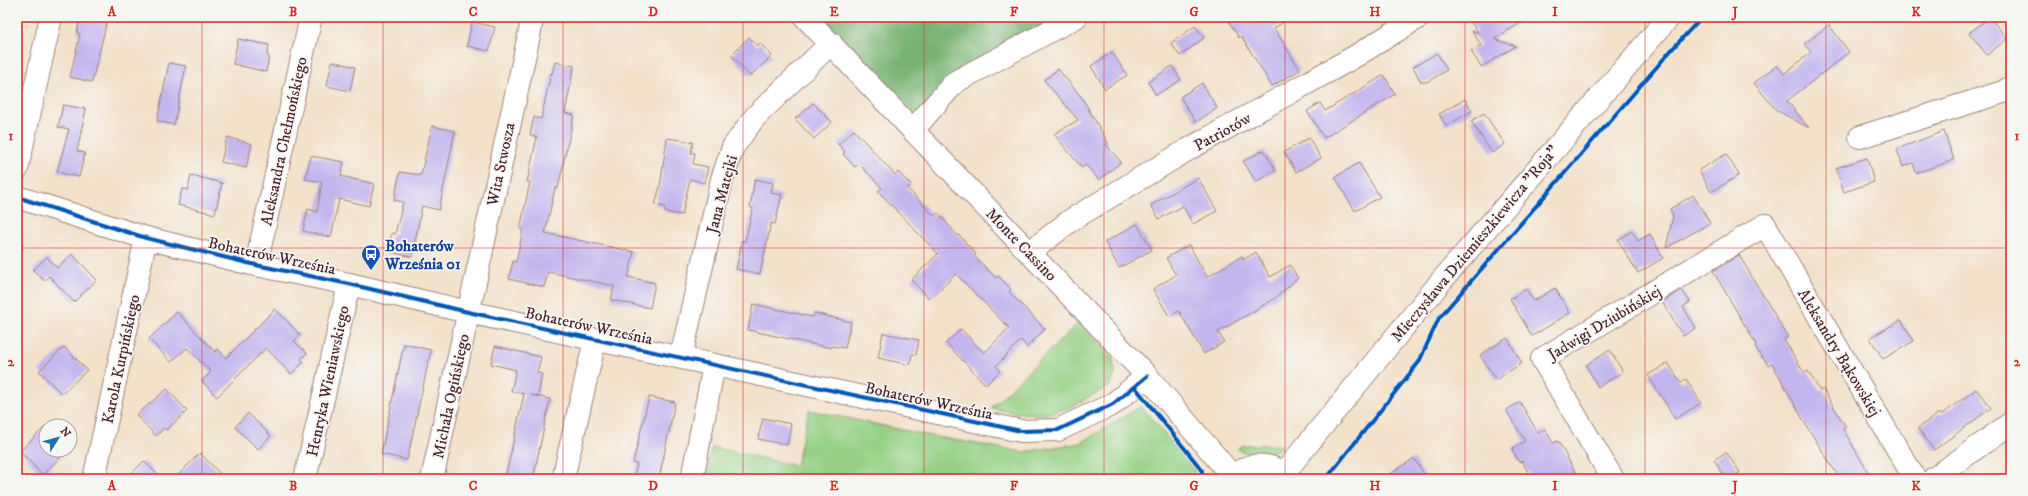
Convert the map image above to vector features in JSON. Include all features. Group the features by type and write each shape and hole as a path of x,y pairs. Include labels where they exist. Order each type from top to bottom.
{"street":[{"path":"17,170 51,17"},
{"name":"Aleksandra Chełmońskiego","path":"256,265 311,17"},
{"name":"Wita Stwosza","path":"468,312 533,17"},
{"name":"Monte Cassino","path":"805,17 1147,376 1233,478"},
{"path":"913,130 955,82 1076,17"},
{"name":"Patriotów","path":"1030,252 1071,220 1110,196 1189,149 1354,57 1419,17"},
{"name":"Mieczysława Dziemieszkiewicza \"Roja\"","path":"1287,476 1443,279 1669,17"},
{"name":"Jana Matejki","path":"681,357 722,180 733,147 755,117 831,43"},
{"path":"1860,137 2003,92 2011,87"},
{"name":"Bohaterów Września","path":"17,197 146,238 256,265 1020,431 1058,430 1113,404 1147,376"},
{"name":"Jadwigi Dziubińskiej","path":"1613,479 1542,360 1765,225"},
{"name":"Aleksandry Bąkowskiej","path":"1765,225 1915,479"},
{"name":"Karola Kurpińskiego","path":"94,479 146,238"},
{"name":"Henryka Wieniawskiego","path":"305,479 349,284"},
{"name":"Michała Ogińskiego","path":"432,479 468,312"},
{"path":"563,479 596,340"},
{"path":"692,479 714,365"},
{"path":"1933,479 2011,423"},
{"path":"1233,478 1244,469 1258,465 1271,466 1287,476"}],"green space":[{"path":"805,17 1076,17 955,82 913,130"},
{"path":"1079,322 1113,359 1115,374 1110,386 1069,408 1045,414 1015,413 991,408"},
{"path":"1141,406 1194,469 1194,479 705,479 712,447 796,466 809,410 931,436 1023,452 1081,443"},
{"path":"1243,445 1282,446 1277,450 1266,454 1254,454 1237,449"}],"building":[{"path":"80,17 108,17 92,82 70,77 80,34 77,33"},
{"path":"1226,17 1292,17 1274,28 1300,70 1272,86 1241,36 1239,38"},
{"path":"1468,17 1530,17 1494,39 1516,46 1481,67 1471,51 1481,45 1472,31 1478,33"},
{"path":"1990,17 2007,39 1987,55 1969,33"},
{"path":"472,22 495,27 489,51 467,46"},
{"path":"1829,25 1849,52 1787,101 1809,128 1776,110 1754,83 1777,65 1784,74 1811,52 1804,44"},
{"path":"1195,26 1204,38 1180,56 1171,43"},
{"path":"749,37 757,46 760,43 772,56 750,76 731,55"},
{"path":"238,39 269,45 267,55 269,56 266,72 233,64"},
{"path":"1112,52 1127,75 1105,89 1091,66"},
{"path":"1437,53 1447,70 1427,82 1421,82 1413,67"},
{"path":"332,61 355,67 350,91 327,86"},
{"path":"555,62 574,66 565,113 574,115 558,188 555,188 545,233 634,252 628,277 655,283 650,308 611,300 614,286 548,272 544,287 509,279 513,261 516,262 523,230 520,229 530,182 527,182 537,137 530,135 534,117 541,119 551,73 552,74"},
{"path":"169,63 186,66 174,125 157,121"},
{"path":"1172,66 1181,80 1156,95 1148,82"},
{"path":"1058,69 1082,98 1108,143 1106,145 1121,162 1099,180 1086,165 1082,168 1054,134 1078,120 1044,80"},
{"path":"1384,75 1395,94 1324,138 1307,111 1320,103 1325,111"},
{"path":"1202,83 1217,108 1196,122 1180,97"},
{"path":"1465,99 1472,111 1446,126 1439,114"},
{"path":"813,103 832,122 814,139 795,119"},
{"path":"63,105 86,109 77,151 85,153 79,177 57,172 69,129 58,127"},
{"path":"1484,113 1505,144 1492,153 1471,121"},
{"path":"432,126 455,131 439,210 422,206 412,257 387,251 392,233 395,234 403,202 394,200 400,172 421,175"},
{"path":"854,130 895,175 898,172 911,185 907,188 934,216 938,213 976,254 974,256 996,278 998,276 1011,289 1009,292 1045,329 1027,347 1021,340 996,366 1000,371 986,385 946,343 961,329 984,353 1009,328 956,274 930,299 911,280 938,254 878,191 882,188 859,164 855,167 843,154 845,152 838,144"},
{"path":"1944,131 1954,160 1916,173 1913,163 1903,167 1897,149"},
{"path":"227,137 252,144 246,168 221,162"},
{"path":"667,138 693,142 691,153 695,153 693,164 708,167 704,183 690,179 682,215 664,212 665,207 655,205 660,186"},
{"path":"1309,138 1321,158 1296,172 1284,152"},
{"path":"1264,150 1276,170 1256,182 1243,161"},
{"path":"1726,154 1739,175 1711,192 1699,170"},
{"path":"311,156 344,162 341,176 374,184 369,206 339,199 331,237 303,231 308,209 317,212 322,182 305,179"},
{"path":"1867,158 1874,182 1844,192 1836,168"},
{"path":"1359,163 1380,197 1355,211 1335,177"},
{"path":"191,175 222,183 215,214 178,205 182,189 188,190"},
{"path":"1198,178 1217,211 1193,224 1183,206 1159,219 1151,205"},
{"path":"755,179 773,183 771,193 782,195 775,224 771,223 760,274 736,269 742,241 745,241 753,208 750,207"},
{"path":"1693,195 1710,223 1666,248 1673,216 1670,209"},
{"path":"1137,224 1152,250 1119,268 1105,242"},
{"path":"1632,231 1638,241 1650,234 1663,258 1638,273 1618,240"},
{"path":"1189,245 1207,277 1242,256 1243,260 1256,252 1270,277 1290,265 1298,278 1274,299 1218,332 1224,342 1204,354 1179,311 1169,316 1153,289 1176,275 1166,258"},
{"path":"72,254 97,280 74,302 49,276 45,281 33,270 47,257 57,268"},
{"path":"1739,255 1788,337 1784,339 1804,373 1808,371 1820,391 1823,389 1846,427 1843,429 1872,479 1840,479 1806,425 1772,363 1768,365 1763,357 1762,358 1755,346 1756,344 1713,271"},
{"path":"1555,288 1570,313 1532,336 1510,299 1526,289 1534,301"},
{"path":"1682,290 1690,302 1683,307 1696,328 1683,336 1662,302"},
{"path":"753,304 813,317 814,313 851,322 845,348 832,346 831,348 748,330"},
{"path":"275,309 300,335 294,341 307,353 301,359 304,362 291,374 266,348 217,397 202,381 211,372 187,348 171,362 149,339 177,312 215,352 218,349 226,358"},
{"path":"1901,320 1914,341 1883,359 1870,338"},
{"path":"883,333 919,340 916,355 912,354 910,365 878,358"},
{"path":"1507,338 1522,363 1496,380 1480,355"},
{"path":"404,344 431,350 407,460 381,454"},
{"path":"495,346 541,357 537,373 542,374 538,396 531,395 550,399 533,479 505,479 524,394 511,391 516,370 491,364"},
{"path":"64,347 87,370 62,394 39,371"},
{"path":"1610,350 1623,372 1598,387 1586,365"},
{"path":"1668,363 1681,383 1686,379 1701,403 1675,419 1648,375"},
{"path":"167,389 187,411 166,430 164,428 156,436 136,415"},
{"path":"1976,389 1991,408 1934,450 1918,428 1939,413 1941,415"},
{"path":"649,397 675,402 659,479 633,479 637,464 633,463"},
{"path":"1520,402 1538,433 1545,429 1553,443 1558,441 1579,479 1532,479 1522,461 1519,462 1512,449 1525,441 1506,410"},
{"path":"248,413 271,436 258,449 235,427"},
{"path":"763,418 791,424 787,445 758,439"},
{"path":"38,434 38,458 60,458 42,475 20,451"},
{"path":"1726,452 1740,472 1730,479 1726,479 1714,460"},
{"path":"200,453 225,479 174,479"},
{"path":"1414,458 1427,479 1383,479"},
{"path":"144,461 162,479 126,479"}],"cycle path":[{"path":"1326,479 1419,362 1439,318 1674,47 1702,17"},
{"path":"17,197 146,238 256,265 1021,431 1058,430 1113,404 1147,376"},
{"path":"1135,387 1202,470 1201,479"}],"place":[{"name":"Bohaterów Września 01","path":"371,271"}]}
